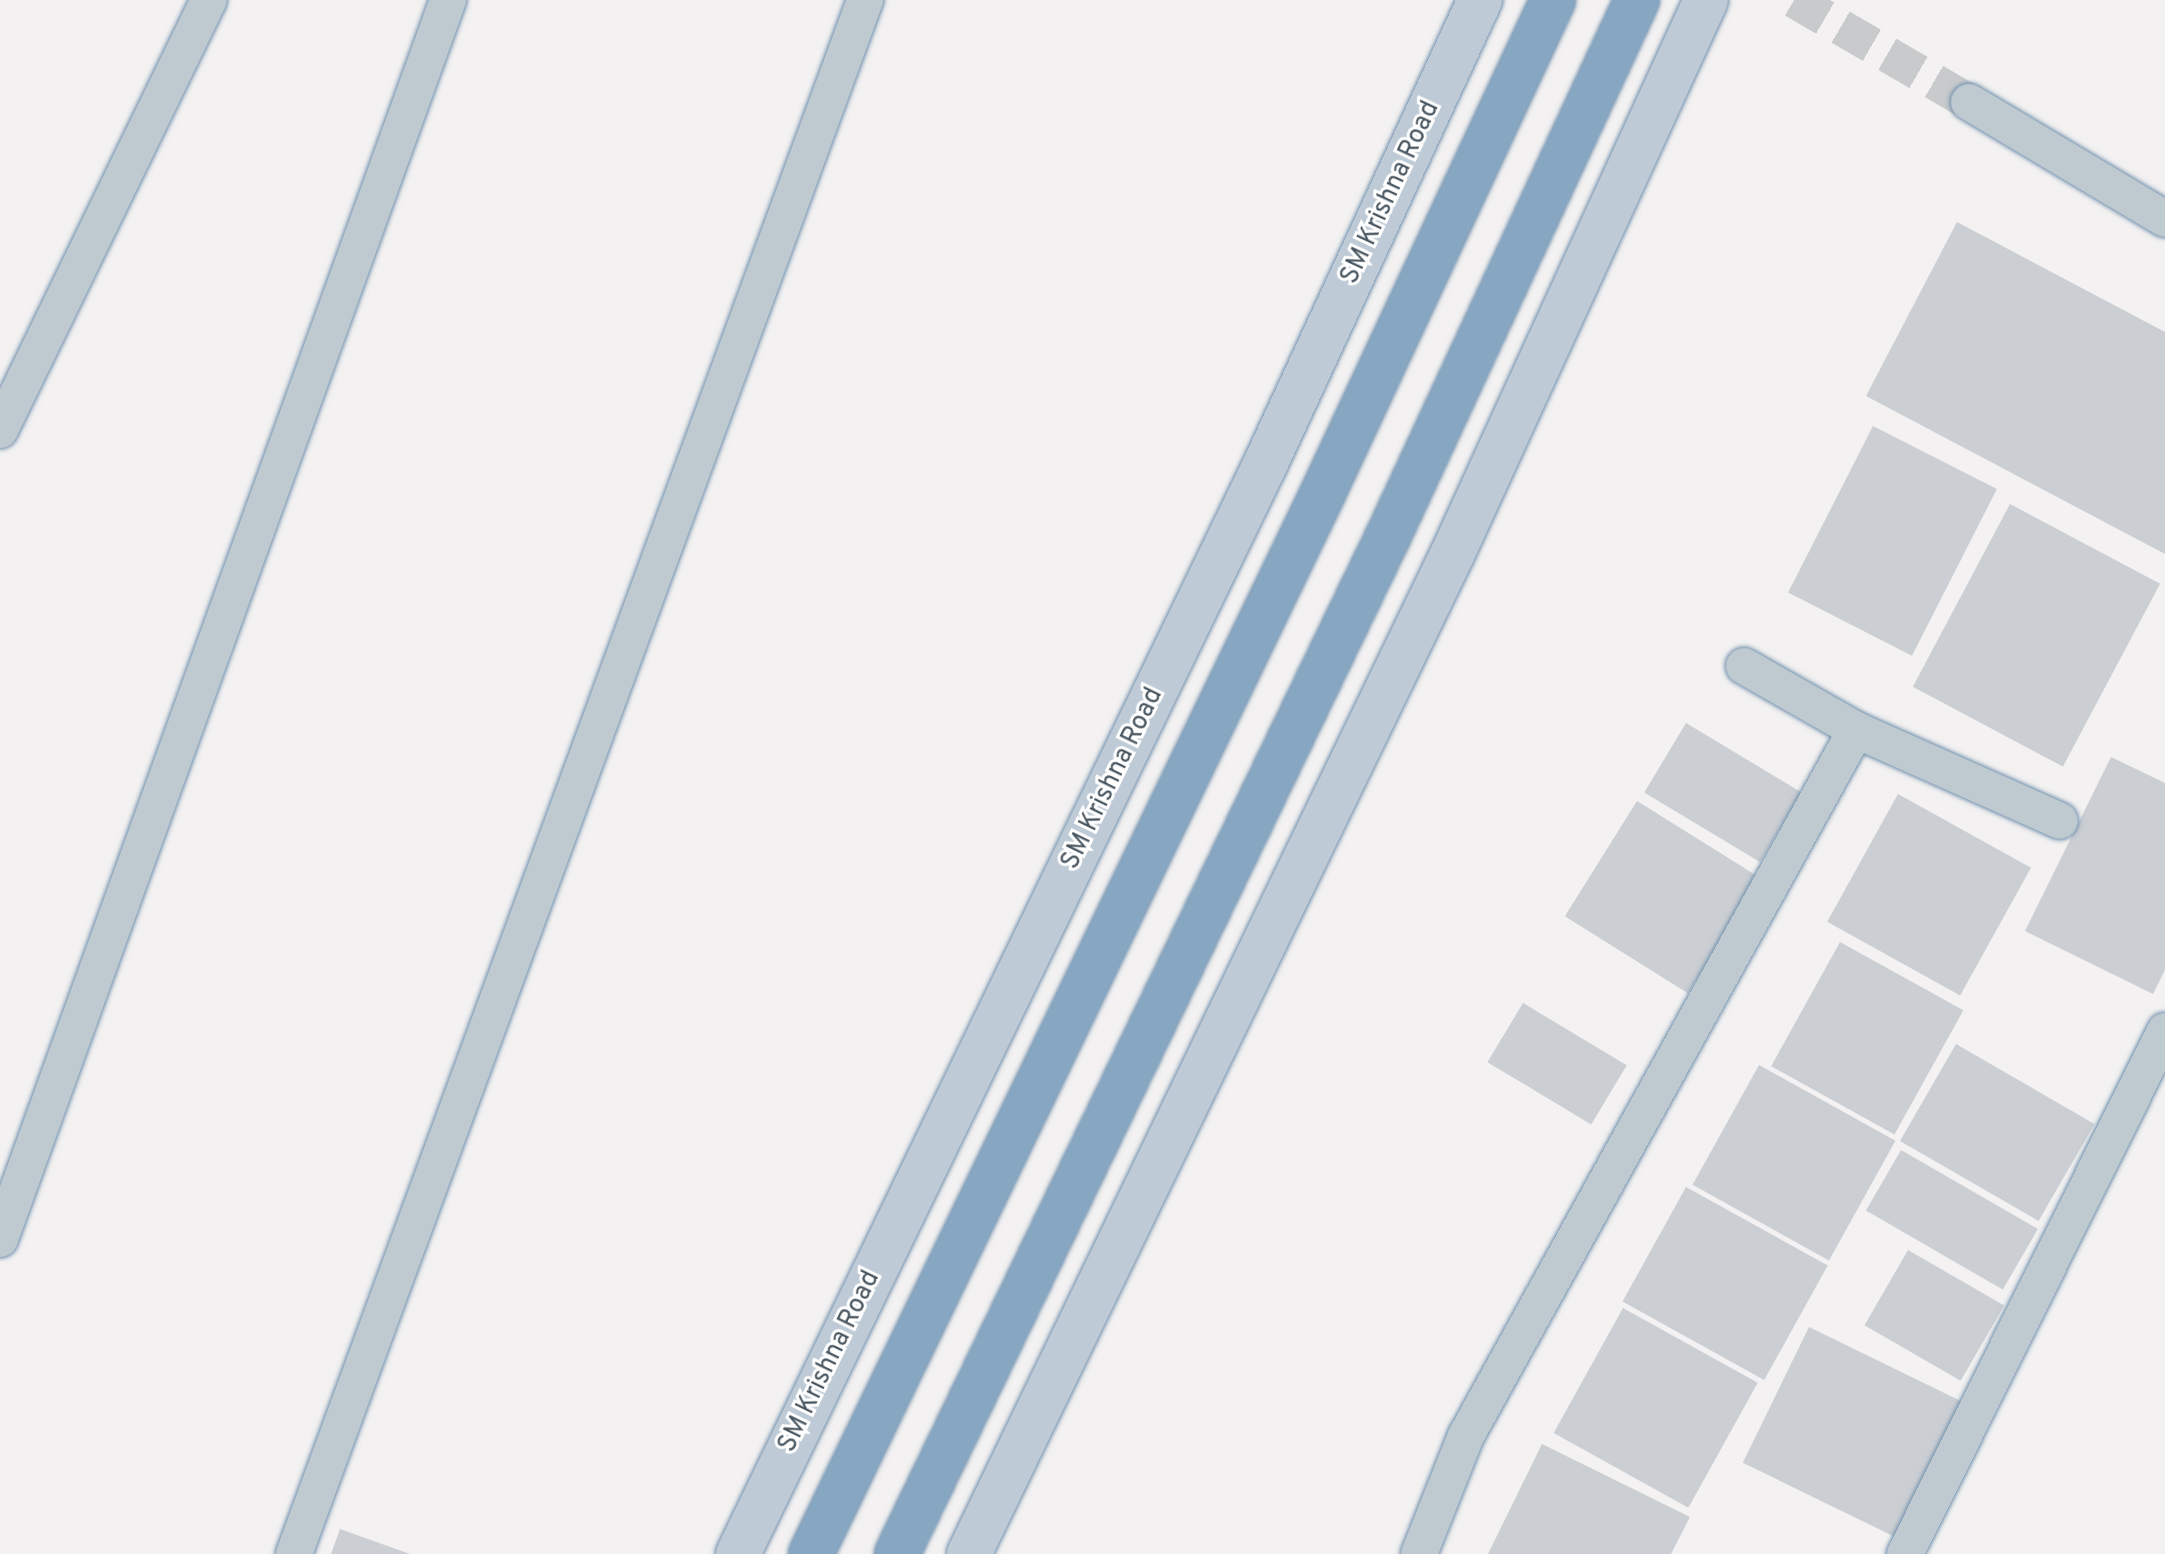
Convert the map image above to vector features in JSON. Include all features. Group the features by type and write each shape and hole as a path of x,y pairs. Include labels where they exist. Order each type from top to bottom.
{"highway":[{"path":"811,1554 1322,495 1553,0"},
{"path":"897,1554 1386,542 1632,11"}],"street":[{"path":"0,430 209,0"},
{"path":"0,1239 448,0"},
{"path":"294,1554 865,0"},
{"name":"SM Krishna Road","path":"738,1554 1264,467 1480,0"},
{"path":"969,1554 1452,555 1706,0"},
{"path":"1969,102 2165,219"},
{"path":"1744,666 1856,730 2060,821"},
{"path":"1419,1554 1466,1436 1856,730"},
{"path":"1905,1554 2165,1031"}],"building":[{"path":"1957,222 2165,332 2165,554 1866,396"},
{"path":"1873,426 1997,489 1912,656 1788,593"},
{"path":"2010,504 2160,584 2063,767 1913,687"},
{"path":"1686,723 1802,793 1760,862 1644,792"},
{"path":"2111,757 2165,783 2165,970 2153,994 2025,931"},
{"path":"1898,794 2031,868 1960,995 1827,922"},
{"path":"1637,801 1760,878 1688,993 1565,916"},
{"path":"1840,942 1963,1010 1894,1135 1771,1066"},
{"path":"1523,1003 1627,1065 1591,1124 1487,1062"},
{"path":"1956,1044 2095,1124 2039,1221 1900,1141"},
{"path":"1759,1065 1895,1141 1829,1260 1693,1185"},
{"path":"1901,1150 2038,1229 2003,1290 1866,1211"},
{"path":"1686,1187 1828,1266 1764,1380 1622,1302"},
{"path":"1908,1250 2004,1306 1961,1381 1864,1325"},
{"path":"1623,1308 1758,1383 1688,1508 1554,1433"},
{"path":"1809,1327 1962,1402 1896,1537 1743,1463"},
{"path":"1542,1444 1690,1517 1671,1554 1488,1554"},
{"path":"340,1529 410,1554 331,1554"}],"tunnel":[{"path":"1794,0 1969,102"}]}
